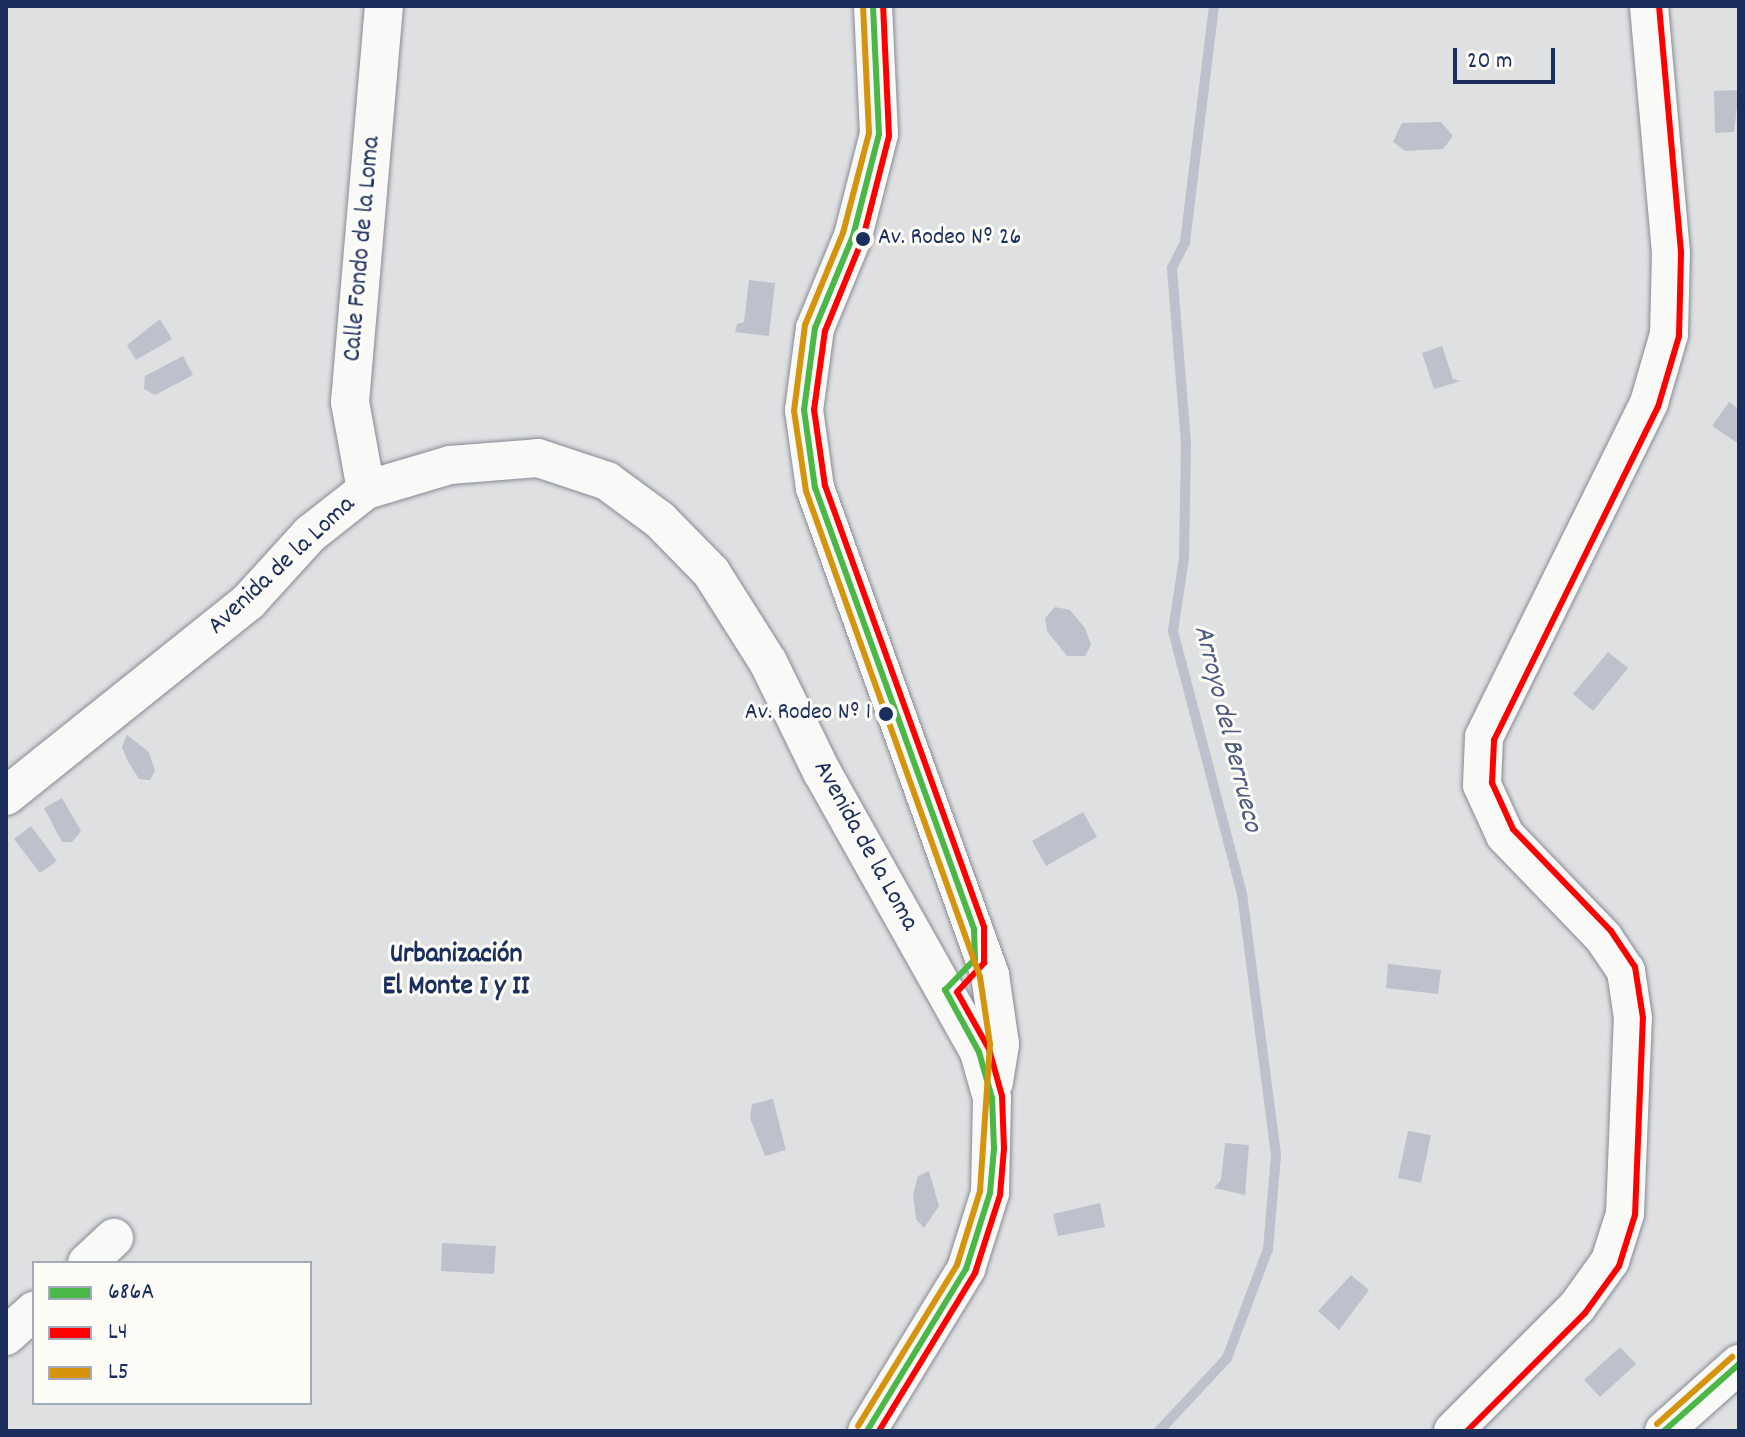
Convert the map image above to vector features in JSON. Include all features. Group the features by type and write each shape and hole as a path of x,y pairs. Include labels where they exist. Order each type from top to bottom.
{"street":[{"name":"Calle Fondo de la Loma","path":"366,490 350,402 384,6"},
{"path":"873,6 879,134 853,236 815,328 804,410 815,488 990,975 1000,1044 992,1098"},
{"path":"1453,1431 1577,1307 1610,1261 1625,1214 1633,1018 1626,971 1604,938 1505,835 1482,785 1484,737 1649,403 1669,334 1671,253 1649,6"},
{"name":"Avenida de la Loma","path":"6,796 249,601 310,534 366,490 450,465 538,458 607,481 660,520 711,572 768,662 822,772 979,1052 992,1098 990,1193 966,1269 867,1431"},
{"path":"945,990 975,959 974,929"},
{"path":"6,1336 32,1313"},
{"path":"1664,1431 1739,1364"}],"shaded area":[{"path":"6,6 1739,6 1739,1431 6,1431"},
{"path":"1739,90 1734,132 1715,133 1714,91"},
{"path":"1441,122 1453,136 1443,149 1405,151 1393,142 1402,123"},
{"path":"749,280 775,283 769,336 735,332 737,324 744,322"},
{"path":"160,319 172,339 136,360 127,345"},
{"path":"1442,346 1453,379 1461,381 1434,389 1422,353"},
{"path":"183,356 193,375 155,395 144,389 145,376"},
{"path":"1729,402 1739,409 1739,444 1712,426"},
{"path":"1055,607 1070,610 1085,628 1091,645 1085,656 1067,656 1047,631 1045,618"},
{"path":"1608,652 1628,668 1593,711 1573,694"},
{"path":"127,735 149,752 155,771 150,780 139,779 127,760 122,747"},
{"path":"62,798 81,831 72,842 62,842 44,808"},
{"path":"1083,812 1097,837 1046,866 1032,841"},
{"path":"31,826 57,861 40,873 14,839"},
{"path":"1388,964 1441,970 1438,994 1386,988"},
{"path":"773,1099 786,1150 765,1156 750,1118 752,1104"},
{"path":"1408,1131 1431,1135 1421,1183 1398,1178"},
{"path":"1225,1143 1249,1145 1245,1195 1214,1188 1221,1180"},
{"path":"929,1171 939,1206 924,1228 916,1219 913,1194 918,1176"},
{"path":"1100,1203 1105,1227 1058,1236 1053,1214"},
{"path":"442,1243 496,1246 494,1274 441,1271"},
{"path":"1351,1275 1369,1290 1339,1330 1318,1311"},
{"path":"1620,1347 1636,1364 1600,1397 1584,1380"}],"waterway":[{"name":"Arroyo del Berrueco","path":"1159,1431 1227,1358 1268,1249 1276,1155 1242,894 1173,631 1184,558 1186,443 1172,268 1185,242 1214,6"}],"transit line":[{"name":"L5","path":"858,1426 957,1265 980,1191 990,1044 980,977 806,491 794,411 805,325 843,233 869,133 863,6"},
{"name":"686A","path":"867,1431 966,1269 990,1193 994,1148 992,1098 979,1052 945,990 975,959 974,929 815,488 804,410 815,328 853,236 879,134 873,6"},
{"name":"L4","path":"879,1431 975,1273 1000,1195 1004,1148 1002,1096 989,1049 957,992 984,963 984,927 825,486 814,410 825,331 863,238 889,136 883,6"},
{"name":"L4","path":"1467,1431 1585,1313 1619,1266 1635,1215 1643,1018 1635,967 1611,931 1513,829 1492,783 1494,740 1658,407 1679,336 1681,252 1659,6"},
{"name":"L5","path":"1657,1424 1732,1357"},
{"name":"686A","path":"1664,1431 1739,1364"}],"place":[{"name":"Av. Rodeo Nº 26","path":"863,239"},
{"name":"Av. Rodeo Nº 1","path":"886,714"}],"district":[{"name":"Urbanización El Monte I y II","path":"456,972"}]}
